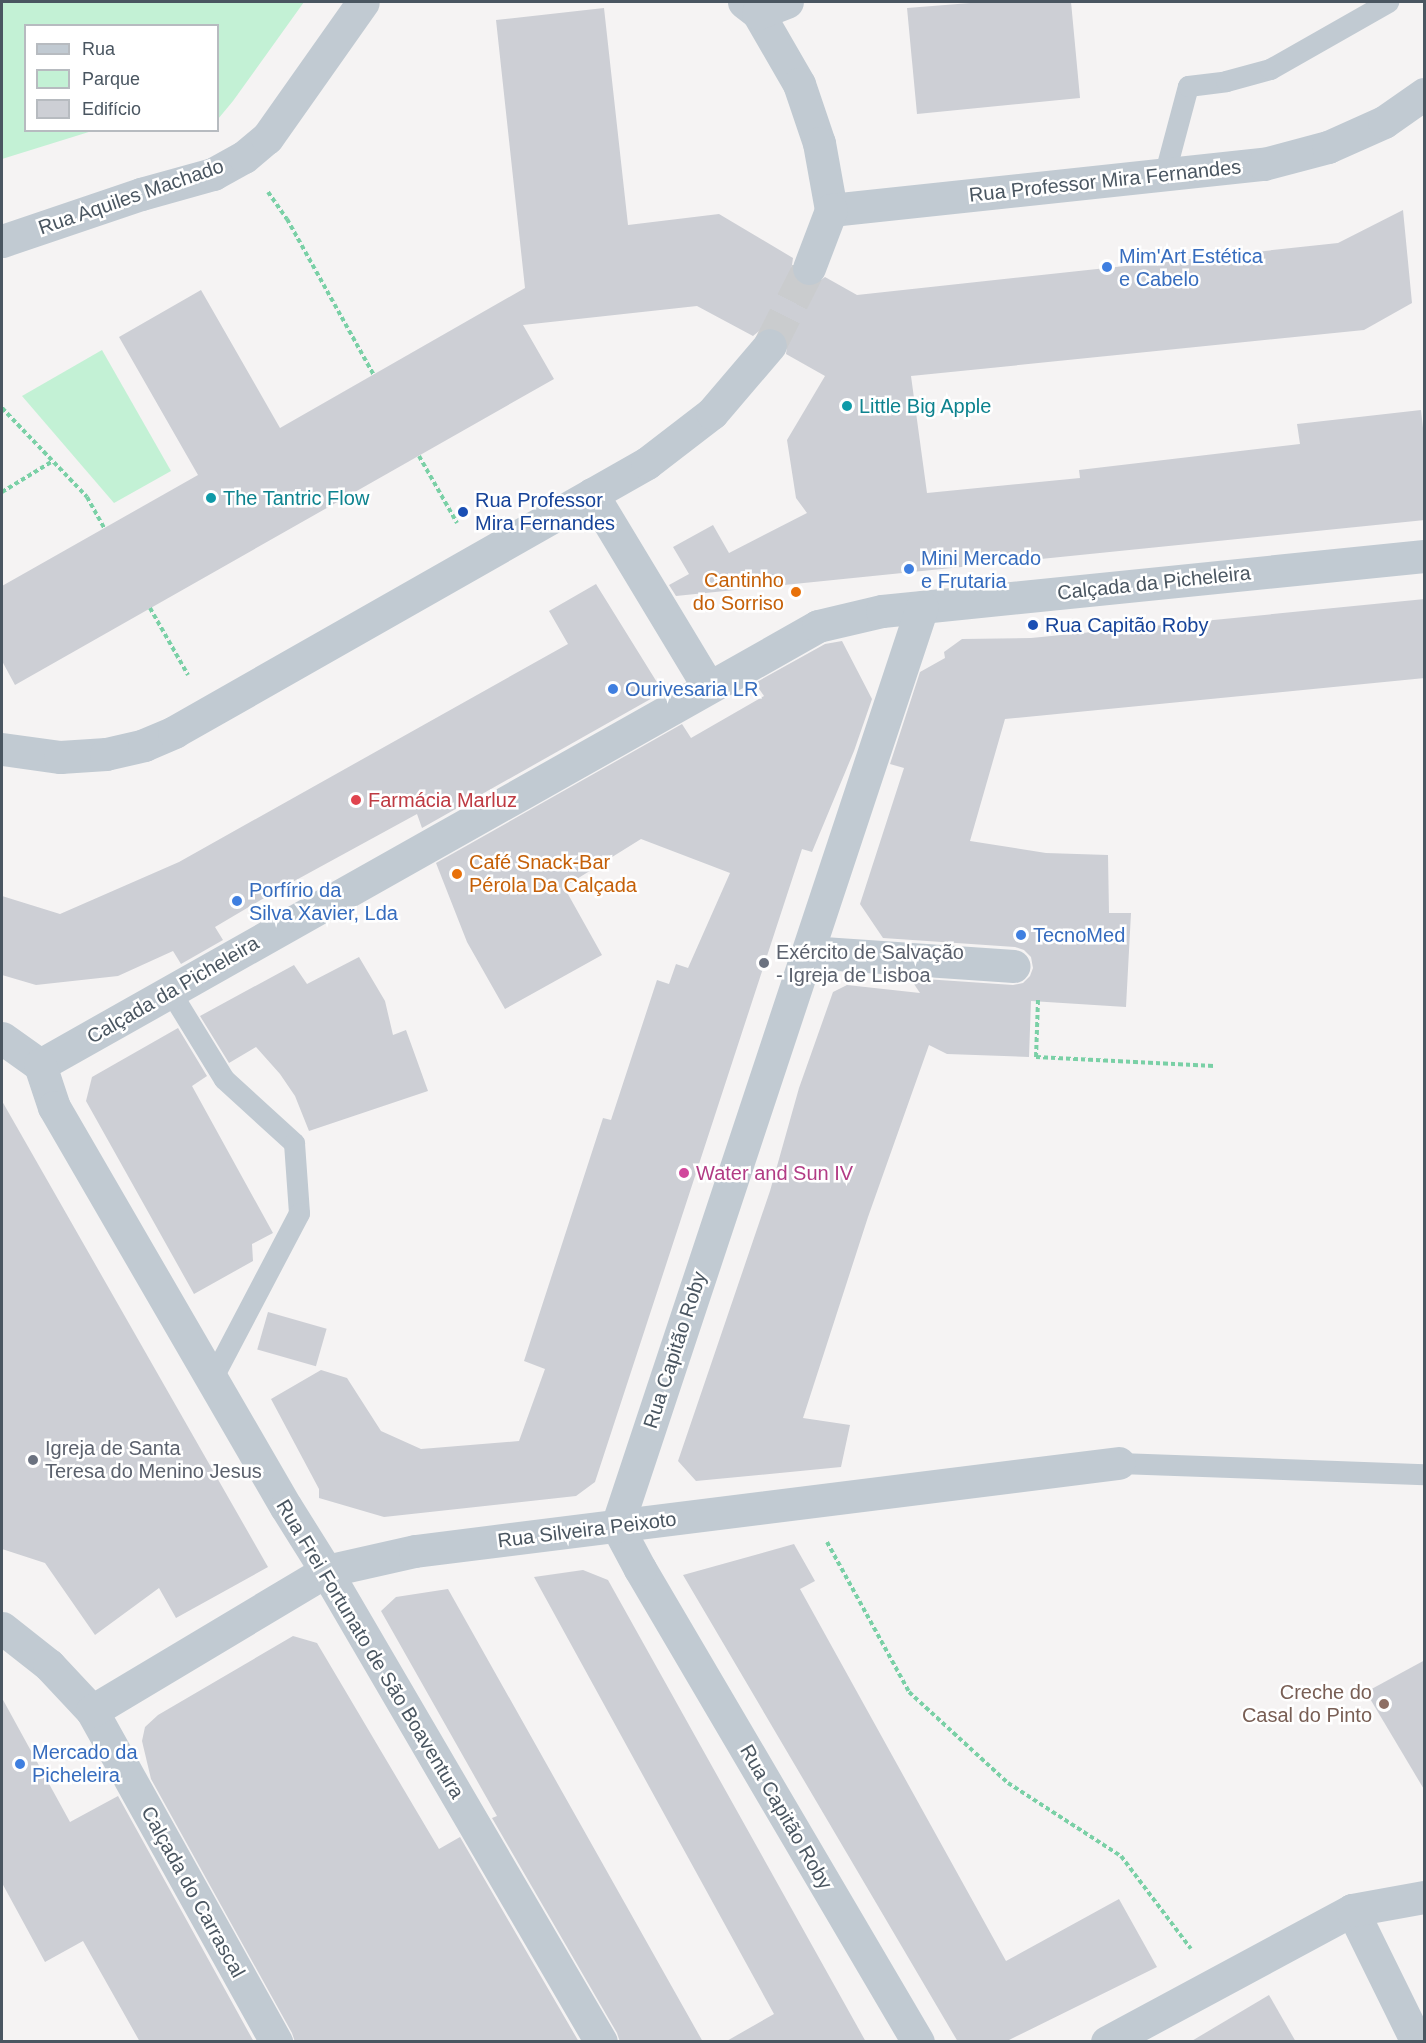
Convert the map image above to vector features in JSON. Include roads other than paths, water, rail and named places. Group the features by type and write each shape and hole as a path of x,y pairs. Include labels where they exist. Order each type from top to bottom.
{"street":[{"name":"Rua Aquiles Machado","path":"2,241 141,194 213,174 244,157 267,138 363,2"},
{"path":"763,5 799,84 819,143 831,210 809,268"},
{"name":"Rua Professor Mira Fernandes","path":"831,210 1264,164 1328,147 1384,122 1425,94"},
{"path":"2,749 60,758 106,754 144,745 209,712 647,463 712,412 770,345"},
{"path":"592,494 708,686"},
{"name":"Calçada da Picheleira","path":"40,1065 708,686 818,626 860,614 1425,556"},
{"name":"Rua Capitão Roby","path":"918,2042 646,1580 617,1526 922,607"},
{"path":"808,952 1014,966"},
{"path":"2,1038 40,1065"},
{"name":"Rua Frei Fortunato de São Boaventura","path":"40,1065 54,1107 601,2042"},
{"name":"Rua Silveira Peixoto","path":"93,1711 326,1571 415,1551 1119,1463"},
{"name":"Calçada do Carrascal","path":"2,1628 49,1665 93,1711 276,2042"},
{"path":"1107,2042 1352,1910 1425,1897"},
{"path":"1352,1910 1417,2042"}],"lane":[{"path":"1164,176 1188,86 1226,81 1270,69 1388,2"},
{"path":"170,991 224,1079 294,1143 299,1213 212,1378"},
{"path":"1119,1463 1425,1474"}],"tunnel":[{"path":"770,345 809,268"}],"place":[{"name":"Mim'Art Estética e Cabelo","path":"1107,267"},
{"name":"Little Big Apple","path":"847,406"},
{"name":"The Tantric Flow","path":"211,498"},
{"name":"Rua Professor Mira Fernandes","path":"463,512"},
{"name":"Mini Mercado e Frutaria","path":"909,569"},
{"name":"Cantinho do Sorriso","path":"796,592"},
{"name":"Rua Capitão Roby","path":"1033,625"},
{"name":"Ourivesaria LR","path":"613,689"},
{"name":"Farmácia Marluz","path":"356,800"},
{"name":"Café Snack-Bar Pérola Da Calçada","path":"457,874"},
{"name":"Porfírio da Silva Xavier, Lda","path":"237,901"},
{"name":"TecnoMed","path":"1021,935"},
{"name":"Exército de Salvação - Igreja de Lisboa","path":"764,963"},
{"name":"Water and Sun IV","path":"684,1173"},
{"name":"Igreja de Santa Teresa do Menino Jesus","path":"33,1460"},
{"name":"Creche do Casal do Pinto","path":"1384,1704"},
{"name":"Mercado da Picheleira","path":"20,1764"}]}
